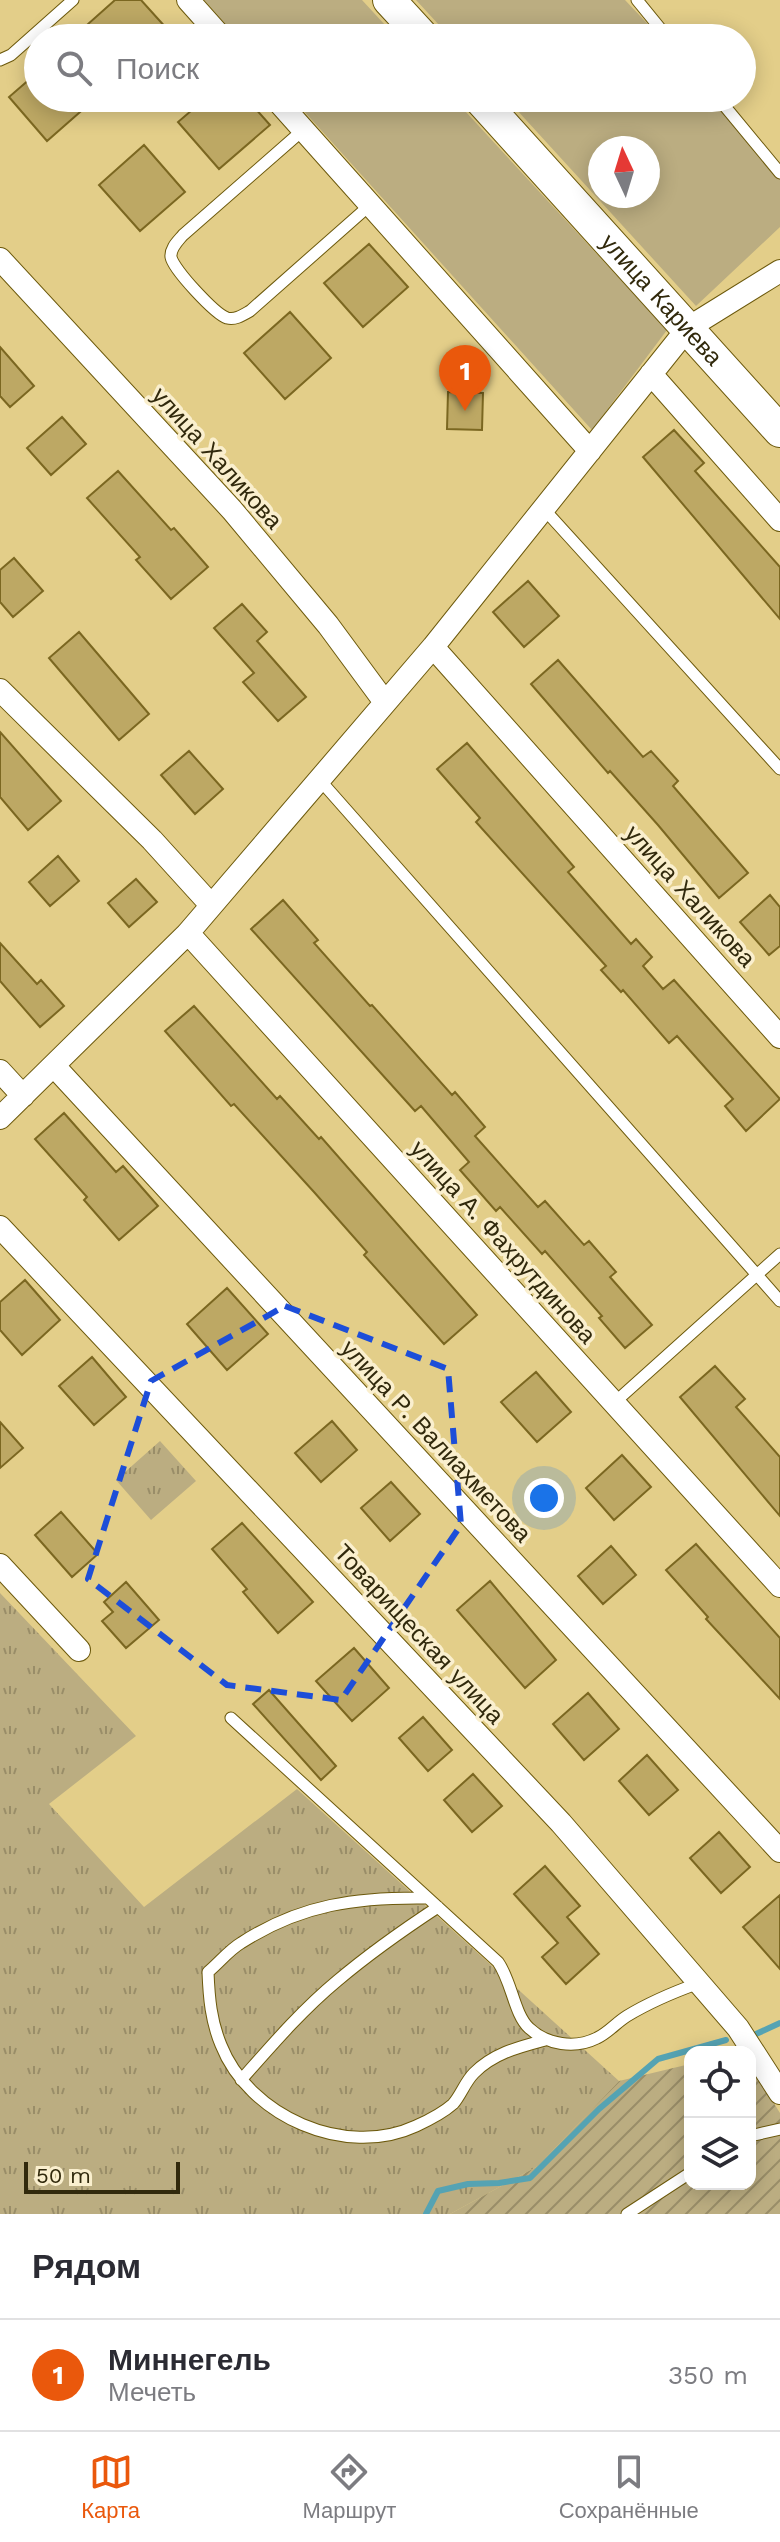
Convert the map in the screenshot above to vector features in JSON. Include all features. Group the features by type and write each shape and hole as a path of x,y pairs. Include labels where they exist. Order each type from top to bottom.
{"main road":[{"path":"389,0 411,24"},
{"name":"улица Кариева","path":"492,112 780,431"}],"street":[{"path":"188,0 209,24"},
{"path":"287,112 590,451"},
{"name":"улица Халикова","path":"0,259 232,510 328,625 384,701"},
{"path":"0,1118 188,933 433,647 688,328 780,271"},
{"path":"651,374 780,520"},
{"name":"улица Халикова","path":"433,647 780,1037"},
{"path":"0,690 152,840 211,905"},
{"name":"улица А. Фахрутдинова","path":"188,933 780,1586"},
{"name":"улица Р. Валиахметова","path":"54,1066 780,1851"},
{"path":"0,1071 23,1096"},
{"name":"Товарищеская улица","path":"0,1227 561,1823 738,2028 780,2093"},
{"path":"0,1565 79,1650"}],"lane":[{"path":"46,24 73,0"},
{"path":"637,0 657,24"},
{"path":"0,60 24,43"},
{"path":"730,112 780,173"},
{"path":"303,130 173,246 171,256 216,312 236,319 250,311 370,205"},
{"path":"543,508 780,769"},
{"path":"319,778 780,1301"},
{"path":"614,1403 780,1254"},
{"path":"231,1718 498,1962 507,1975 515,2005 527,2026 545,2040 569,2045 597,2038 627,2016 666,1995 699,1983"},
{"path":"427,1898 378,1897 329,1905 282,1920 238,1944 208,1972 210,2011 221,2047 241,2080 269,2106 302,2125 339,2135 377,2136 415,2127 452,2105 472,2075 488,2061 510,2049 545,2040"},
{"path":"241,2080 289,2025 336,1982 385,1942 438,1907"},
{"path":"756,2135 780,2129"},
{"path":"627,2214 684,2177"}],"highlighted area":[{"path":"285,1306 448,1369 461,1525 341,1700 227,1685 88,1579 151,1381"}],"green space":[{"path":"204,0 362,0 384,24 225,24"},
{"path":"416,0 625,0 648,24 438,24"},
{"path":"305,112 466,112 667,330 592,430"},
{"path":"519,112 730,112 780,165 780,227 696,306 606,208 660,208 660,136 588,136 588,188"},
{"path":"160,1441 196,1481 151,1520 116,1480"},
{"path":"0,1593 136,1736 49,1804 144,1907 297,1789 619,2081 538,2166 450,2214 0,2214"},
{"path":"684,2065 684,2190 756,2190 756,2075 780,2113 780,2214 450,2214 538,2166 619,2081"}],"building":[{"path":"115,0 141,0 163,24 88,24"},
{"path":"24,84 24,112 80,112 47,141 9,97"},
{"path":"190,112 258,112 270,125 219,169 178,122"},
{"path":"144,145 185,192 140,231 99,185"},
{"path":"369,244 408,287 363,327 324,283"},
{"path":"290,312 331,358 285,399 244,353"},
{"path":"0,347 34,386 10,407 0,396"},
{"path":"448,392 483,393 482,430 447,429"},
{"path":"62,417 86,444 51,475 27,448"},
{"path":"674,430 704,463 695,471 780,567 780,619 643,457"},
{"path":"118,471 208,567 171,599 136,560 140,557 87,498"},
{"path":"14,558 43,591 13,617 0,602 0,570"},
{"path":"528,581 559,616 524,647 493,612"},
{"path":"242,604 267,632 257,641 306,697 278,721 243,682 254,673 214,628"},
{"path":"79,632 149,714 119,740 49,658"},
{"path":"558,660 643,757 651,751 678,781 673,786 748,873 719,898 531,684"},
{"path":"0,732 61,801 28,830 0,797"},
{"path":"467,743 574,867 568,872 631,944 636,939 652,957 643,966 663,989 674,980 780,1099 746,1131 725,1106 733,1099 677,1036 669,1043 623,990 621,992 601,970 606,966 476,822 480,818 437,769"},
{"path":"189,751 223,789 195,814 161,775"},
{"path":"58,856 79,881 50,906 29,882"},
{"path":"136,879 157,902 129,927 108,903"},
{"path":"770,895 780,907 780,946 769,955 740,922"},
{"path":"283,900 318,940 314,943 370,1006 485,1127 475,1136 538,1207 545,1201 584,1245 589,1241 616,1272 610,1277 652,1325 625,1348 599,1318 602,1316 545,1251 542,1254 500,1207 496,1211 460,1170 469,1162 421,1106 415,1111 251,929"},
{"path":"0,943 37,984 41,980 64,1006 40,1027 0,981"},
{"path":"194,1006 277,1099 280,1096 319,1139 321,1137 477,1315 444,1344 364,1255 367,1252 314,1192 234,1104 231,1106 165,1031"},
{"path":"64,1113 116,1172 123,1166 158,1206 119,1240 84,1200 87,1197 35,1139"},
{"path":"25,1280 60,1320 22,1355 0,1330 0,1302"},
{"path":"227,1288 268,1334 227,1370 187,1324"},
{"path":"92,1357 126,1397 94,1425 59,1386"},
{"path":"715,1366 745,1399 736,1407 780,1457 780,1516 680,1397"},
{"path":"536,1372 571,1412 537,1442 501,1402"},
{"path":"332,1421 357,1450 321,1482 295,1453"},
{"path":"0,1422 23,1448 0,1468"},
{"path":"622,1455 651,1487 614,1520 586,1488"},
{"path":"391,1482 420,1514 390,1541 361,1508"},
{"path":"61,1512 98,1554 72,1577 35,1535"},
{"path":"242,1523 313,1602 278,1633 243,1592 247,1589 212,1549"},
{"path":"696,1544 780,1638 780,1699 706,1619 708,1617 666,1570"},
{"path":"611,1546 636,1575 603,1604 578,1576"},
{"path":"490,1581 556,1660 525,1688 457,1610"},
{"path":"126,1582 159,1620 126,1648 102,1621 113,1612 104,1602"},
{"path":"354,1648 389,1688 352,1721 316,1681"},
{"path":"269,1690 336,1766 321,1780 253,1704"},
{"path":"588,1693 619,1729 584,1760 553,1724"},
{"path":"423,1717 452,1750 428,1771 399,1738"},
{"path":"647,1755 678,1790 649,1815 619,1781"},
{"path":"473,1774 502,1806 472,1832 444,1800"},
{"path":"719,1832 750,1867 721,1893 690,1858"},
{"path":"545,1866 580,1906 567,1917 599,1954 566,1984 542,1957 558,1943 514,1894"},
{"path":"780,1895 780,1969 743,1927"}],"waterway":[{"path":"756,2034 780,2023"},
{"path":"426,2214 438,2191 468,2184 530,2178 599,2109 658,2059 726,2040"}],"place":[{"name":"Миннегель","path":"465,411"}]}
